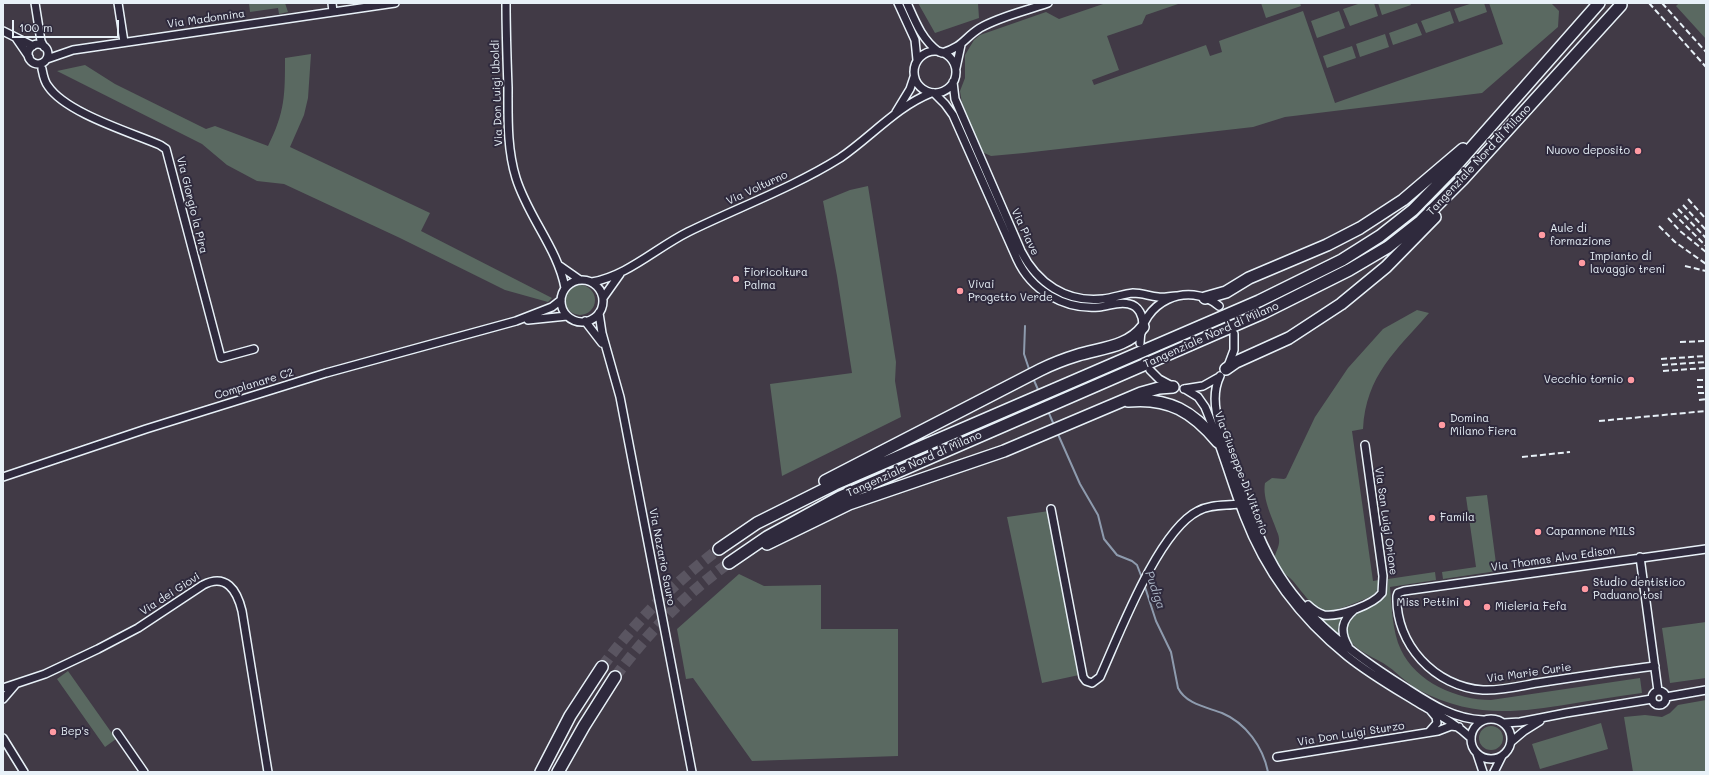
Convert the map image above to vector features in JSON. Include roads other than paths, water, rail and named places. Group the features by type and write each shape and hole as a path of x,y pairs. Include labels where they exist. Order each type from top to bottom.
{"highway":[{"name":"Tangenziale Nord di Milano","path":"1143,326 1128,340 1068,358 1040,370 777,506 754,520 719,549 757,523 801,500 1051,390 1259,301 1318,272 1358,250 1395,225 1413,210 1452,170 1600,3"},
{"name":"Tangenziale Nord di Milano","path":"1118,402 973,463 849,504 729,563 766,537 840,496 1263,313 1349,270 1404,235 1421,221 1463,180 1621,5"},
{"path":"1205,298 1226,292 1249,278 1327,245 1375,220 1403,200 1486,130"},
{"path":"1223,373 1236,362 1290,338 1364,286 1386,267 1431,222 1463,180"},
{"path":"1118,402 1148,391 1179,388"},
{"path":"1118,402 1141,400 1171,405 1196,418 1218,442"},
{"path":"540,772 570,716 602,667"},
{"path":"558,772 584,726 615,677"}],"street":[{"path":"16,38 30,60 39,64 47,59 39,31 35,3"},
{"path":"118,3 124,42"},
{"path":"332,3 334,12"},
{"name":"Via Madonnina","path":"47,59 68,52 124,42 395,3"},
{"name":"Via Don Luigi Uboldi","path":"506,3 508,131 511,156 517,179 530,210 560,266 565,288"},
{"path":"898,3 915,40 918,60"},
{"path":"907,3 923,36 929,44 952,60 956,70"},
{"path":"961,45 953,82 947,90 933,93 920,88 914,77 914,68 918,60 927,53 940,52 961,45 981,28 1031,6 1048,3"},
{"path":"3,31 34,46 45,48"},
{"path":"30,60 28,54 34,46 39,31"},
{"name":"Via Madonnina","path":"45,48 68,52"},
{"name":"Via Giorgio la Pira","path":"42,69 47,85 59,99 74,109 160,145 166,149 221,358 254,349"},
{"name":"Via Volturno","path":"895,114 910,89 914,77"},
{"name":"Via Piave","path":"953,82 954,99 1021,251 1032,270 1043,281 1064,294 1087,300 1102,299 1133,293 1158,297 1190,294 1205,298 1219,306"},
{"name":"Via Volturno","path":"592,282 605,279 622,272 688,233 816,172 841,157 869,137 895,114 933,93"},
{"name":"Via Piave","path":"933,93 945,104 952,115 1017,259 1031,281 1052,297 1076,306 1097,308 1123,303 1133,305 1142,315 1143,326"},
{"name":"Via Don Luigi Uboldi","path":"560,266 580,280"},
{"name":"Via Volturno","path":"603,298 610,286 622,272"},
{"path":"580,280 592,282 599,289 603,298 599,313 591,320 585,322 575,321 567,316 562,308 561,300 565,288 571,282 580,280"},
{"path":"1140,343 1143,326 1155,307 1176,296"},
{"name":"Complanare C2","path":"3,478 146,429 326,373 516,321 552,307 561,300"},
{"name":"Via Nazario Sauro","path":"599,313 606,348 618,390 692,772"},
{"name":"Complanare C2","path":"516,321 567,316"},
{"name":"Via Nazario Sauro","path":"585,322 596,333 606,348"},
{"name":"Via Giuseppe Di Vittorio","path":"1234,334 1233,354 1216,387 1215,399 1222,432 1253,521 1282,578 1315,618 1351,652 1380,672 1441,709 1466,718 1483,720"},
{"name":"Via Giuseppe Di Vittorio","path":"1150,370 1162,381 1194,394 1202,403 1218,442 1239,504 1254,540 1271,571 1287,594 1310,621 1348,657 1459,727 1471,738"},
{"path":"1179,388 1203,386 1223,373"},
{"name":"Via San Luigi Orione","path":"1282,578 1289,582 1308,605 1317,612 1332,615 1355,609 1377,598 1382,593 1383,586 1365,445"},
{"path":"1051,509 1082,673 1086,681 1094,682 1100,677 1147,575 1172,535 1190,516 1205,508 1239,504"},
{"name":"Via Thomas Alva Edison","path":"1404,590 1706,549"},
{"path":"1640,557 1658,691"},
{"name":"Via dei Giovi","path":"3,688 15,685 68,664 138,628 206,583 213,581 223,582 234,591 242,611 268,772"},
{"name":"Via Marie Curie","path":"1404,590 1397,595 1397,608 1400,622 1410,646 1420,660 1436,673 1462,686 1491,690 1655,666"},
{"name":"Via San Luigi Orione","path":"1351,652 1344,639 1342,628 1346,618 1355,609"},
{"path":"3,699 15,685"},
{"path":"1666,697 1706,690"},
{"path":"1658,691 1664,693 1666,697"},
{"path":"1652,699 1654,693 1658,691"},
{"path":"1652,699 1656,704 1660,705 1664,703 1666,697"},
{"path":"1504,723 1520,722 1566,712 1652,699"},
{"path":"1429,732 1437,723 1436,717 1430,710"},
{"path":"1511,742 1524,731 1548,717"},
{"path":"1483,772 1477,754 1472,745 1471,738 1473,729 1483,720 1496,719 1504,723 1511,733 1511,742 1508,750 1502,756 1494,772"},
{"name":"Via Don Luigi Sturzo","path":"1277,757 1429,732 1450,726 1459,727"},
{"path":"117,733 144,772"},
{"path":"4,742 24,772"},
{"path":"1477,754 1489,759 1502,756"}],"waterway":[{"name":"Pudiga","path":"1025,326 1024,354 1030,372"},
{"name":"Pudiga","path":"1033,378 1039,392"},
{"name":"Pudiga","path":"1048,411 1054,425"},
{"name":"Pudiga","path":"1057,432 1080,484 1098,515 1104,539 1117,555 1132,561 1137,565 1142,578"},
{"name":"Pudiga","path":"1144,584 1156,621 1171,652 1178,688 1186,698 1203,707 1231,717 1246,729 1258,745 1266,763 1268,772"}],"tunnel":[{"path":"602,667 628,634 656,604 686,575 719,549"},
{"path":"615,677 654,630 697,588 729,563"}],"railway":[{"path":"1649,3 1706,67"},
{"path":"1662,3 1706,52"},
{"path":"1688,199 1706,219"},
{"path":"1683,205 1706,230"},
{"path":"1678,209 1706,238"},
{"path":"1673,213 1706,246"},
{"path":"1668,218 1680,231 1706,252"},
{"path":"1659,226 1675,242 1706,264"},
{"path":"1685,266 1706,271"},
{"path":"1680,342 1706,341"},
{"path":"1661,359 1706,356"},
{"path":"1662,365 1706,362"},
{"path":"1663,371 1706,368"},
{"path":"1697,380 1706,380"},
{"path":"1697,387 1706,387"},
{"path":"1698,393 1706,393"},
{"path":"1699,400 1706,399"},
{"path":"1599,421 1706,411"},
{"path":"1522,457 1570,452"}],"place":[{"name":"Nuovo deposito","path":"1638,151"},
{"name":"Aule di formazione","path":"1542,235"},
{"name":"Impianto di lavaggio treni","path":"1582,263"},
{"name":"Fioricoltura Palma","path":"736,279"},
{"name":"Vivai Progetto Verde","path":"960,291"},
{"name":"Vecchio tornio","path":"1631,380"},
{"name":"Domina Milano Fiera","path":"1442,425"},
{"name":"Famila","path":"1432,518"},
{"name":"Capannone MILS","path":"1538,532"},
{"name":"Studio dentistico Paduano tosi","path":"1585,589"},
{"name":"Miss Pettini","path":"1467,603"},
{"name":"Mieleria Fefa","path":"1487,607"},
{"name":"Bep's","path":"53,732"}]}
